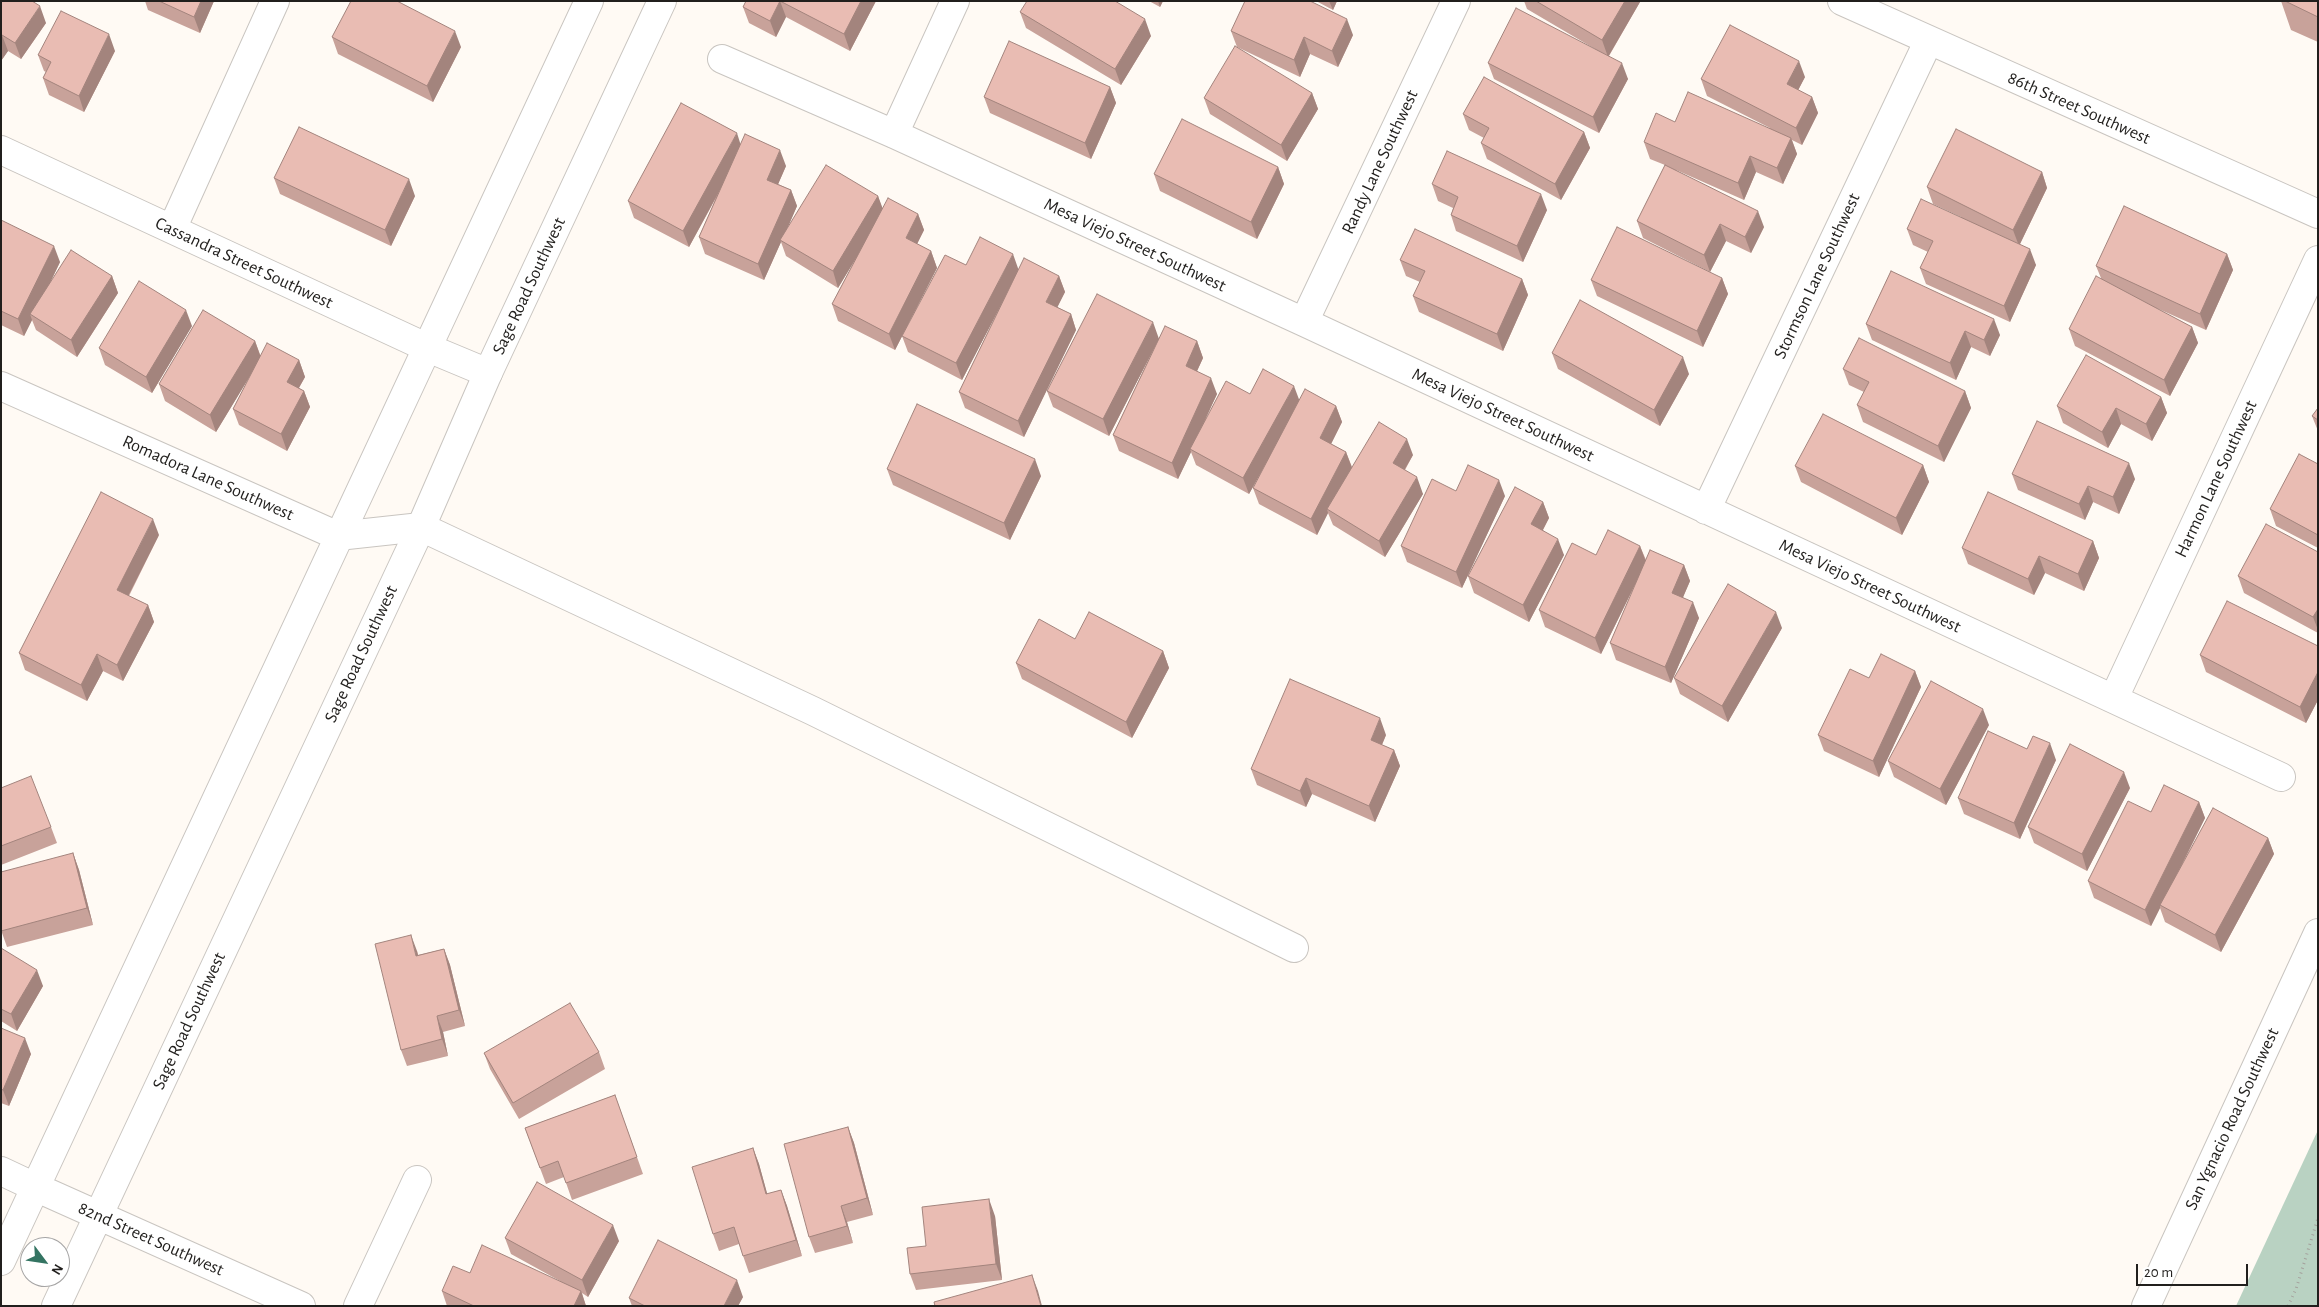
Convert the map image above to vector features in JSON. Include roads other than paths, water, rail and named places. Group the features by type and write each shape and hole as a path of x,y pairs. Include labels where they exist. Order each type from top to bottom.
{"street":[{"path":"172,229 275,1"},
{"path":"1,1261 589,1"},
{"name":"Sage Road Southwest","path":"56,1306 421,527 488,374 662,1"},
{"path":"894,134 955,1"},
{"name":"Randy Lane Southwest","path":"1304,322 1456,1"},
{"name":"86th Street Southwest","path":"1842,1 1928,42 2318,214"},
{"name":"Stormson Lane Southwest","path":"1706,510 1928,42"},
{"name":"Mesa Viejo Street Southwest","path":"722,59 894,134 1304,322 2282,777"},
{"name":"Cassandra Street Southwest","path":"1,150 488,374"},
{"name":"Harmon Lane Southwest","path":"2114,698 2318,260"},
{"name":"Romadora Lane Southwest","path":"1,386 338,536"},
{"path":"338,536 421,527 813,710 1294,948"},
{"name":"San Ygnacio Road Southwest","path":"2146,1306 2318,933"},
{"name":"82nd Street Southwest","path":"1,1172 301,1306"},
{"path":"358,1306 417,1180"}]}
